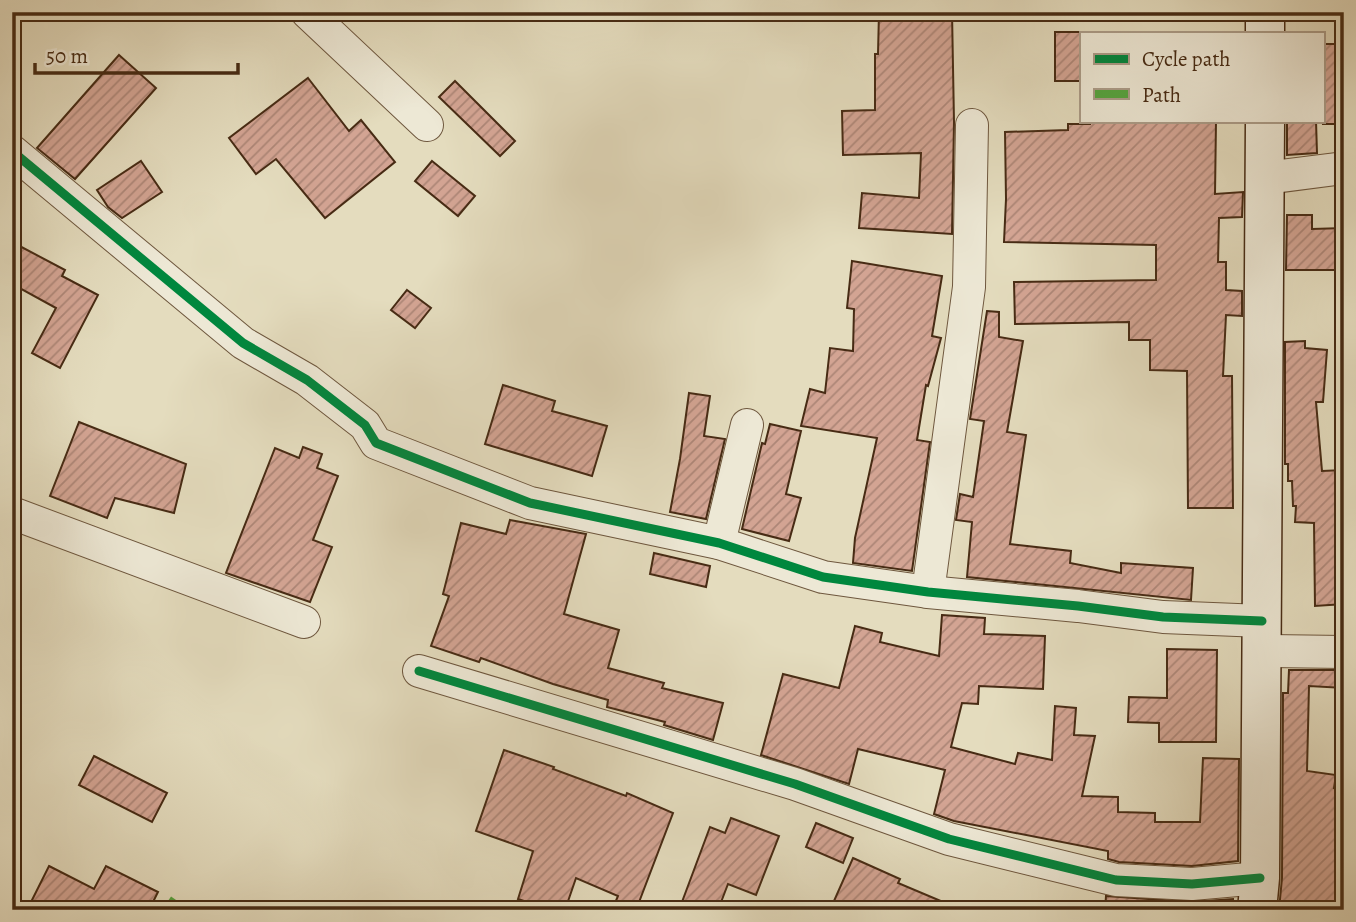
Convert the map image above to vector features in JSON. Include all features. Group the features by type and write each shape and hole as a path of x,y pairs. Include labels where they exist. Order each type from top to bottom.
{"street":[{"path":"307,12 427,125"},
{"path":"1265,12 1265,32"},
{"path":"419,670 795,785 949,839 1116,880 1192,884 1259,894 1265,122"},
{"path":"928,592 969,287 972,125"},
{"path":"12,151 243,343 307,380 370,434 530,503 719,543 823,577 928,592 1163,617 1344,652"},
{"path":"1266,178 1344,167"},
{"path":"719,543 747,425"},
{"path":"12,513 304,622"}],"building":[{"path":"879,12 952,12 952,234 859,228 862,193 919,198 921,153 843,155 842,111 875,110 875,54 878,54"},
{"path":"1055,32 1080,32 1080,81 1055,81"},
{"path":"1325,44 1344,44 1344,124 1323,124"},
{"path":"119,55 156,88 75,179 37,148"},
{"path":"308,78 349,131 361,120 395,162 325,218 276,159 256,174 229,138"},
{"path":"455,81 515,141 500,156 439,97"},
{"path":"1216,122 1215,194 1243,192 1242,217 1219,218 1218,262 1226,262 1226,290 1242,291 1242,316 1226,315 1223,376 1232,376 1233,508 1188,508 1187,371 1150,370 1150,340 1129,340 1129,322 1015,324 1014,282 1156,280 1156,245 1004,242 1005,132 1068,130 1068,124"},
{"path":"1287,122 1316,122 1317,153 1287,155"},
{"path":"141,161 162,192 122,218 108,207 97,190"},
{"path":"432,161 475,196 458,216 415,181"},
{"path":"1287,215 1312,215 1312,229 1344,228 1344,270 1286,270"},
{"path":"12,242 65,270 62,276 98,295 60,368 32,353 56,308 12,284"},
{"path":"852,261 942,276 932,336 941,338 928,386 926,385 917,440 930,442 912,571 853,563 855,538 877,438 801,426 810,389 825,393 830,348 853,351 854,309 847,308"},
{"path":"407,290 431,308 415,328 391,310"},
{"path":"987,311 999,312 999,337 1023,341 1007,432 1026,435 1010,544 1071,551 1070,563 1121,573 1121,563 1193,568 1191,600 967,577 972,522 956,520 960,494 973,497 984,421 970,419"},
{"path":"1305,341 1305,348 1327,350 1323,402 1316,402 1322,471 1344,470 1344,604 1315,606 1314,523 1295,522 1296,506 1293,506 1292,481 1288,481 1288,464 1285,464 1285,342"},
{"path":"503,385 555,401 552,411 607,426 592,476 485,444"},
{"path":"689,393 710,396 704,436 725,439 706,519 670,512"},
{"path":"79,422 186,464 174,513 115,498 107,518 50,496"},
{"path":"770,424 801,431 786,494 801,498 789,541 742,529 762,443 765,444"},
{"path":"303,447 322,454 317,468 338,476 313,540 332,547 310,602 226,573 275,448 299,458"},
{"path":"510,520 586,534 564,614 619,630 608,668 664,683 662,688 723,703 713,740 664,725 665,722 607,707 608,700 481,658 479,662 431,646 449,596 443,594 461,523 506,534"},
{"path":"654,553 710,566 706,587 650,574"},
{"path":"942,615 985,618 984,634 1045,636 1043,689 979,686 978,704 962,703 951,747 1015,764 1018,753 1052,760 1055,706 1076,708 1074,735 1095,736 1082,796 1118,797 1118,812 1155,813 1155,822 1200,822 1203,758 1239,759 1238,861 1192,866 1119,862 1108,859 1108,851 954,821 934,814 945,770 858,749 849,784 761,755 783,674 839,688 855,626 882,633 880,642 939,656"},
{"path":"1167,649 1217,650 1216,742 1159,742 1159,723 1128,722 1129,697 1167,698"},
{"path":"1289,670 1344,670 1344,688 1309,686 1307,771 1336,775 1334,788 1344,789 1340,850 1344,850 1344,910 1279,910 1282,878 1283,693 1288,693"},
{"path":"504,750 626,796 627,793 673,813 636,910 612,910 618,896 576,878 565,910 551,910 518,899 533,851 476,831"},
{"path":"94,756 167,793 152,822 79,785"},
{"path":"731,818 779,836 756,895 728,884 718,910 679,910 710,827 725,833"},
{"path":"816,823 853,838 843,863 806,847"},
{"path":"853,858 900,879 898,883 962,910 830,910"},
{"path":"49,866 94,889 106,866 158,892 149,910 27,910"},
{"path":"1106,896 1191,902 1233,899 1233,910 1105,910"}],"marked path":[{"path":"166,910 177,894"}],"cycle path":[{"path":"12,151 243,343 307,380 365,425 376,443 530,503 719,543 823,577 928,592 1163,617 1262,621"},
{"path":"419,671 795,784 949,839 1116,880 1192,884 1260,878"}]}
